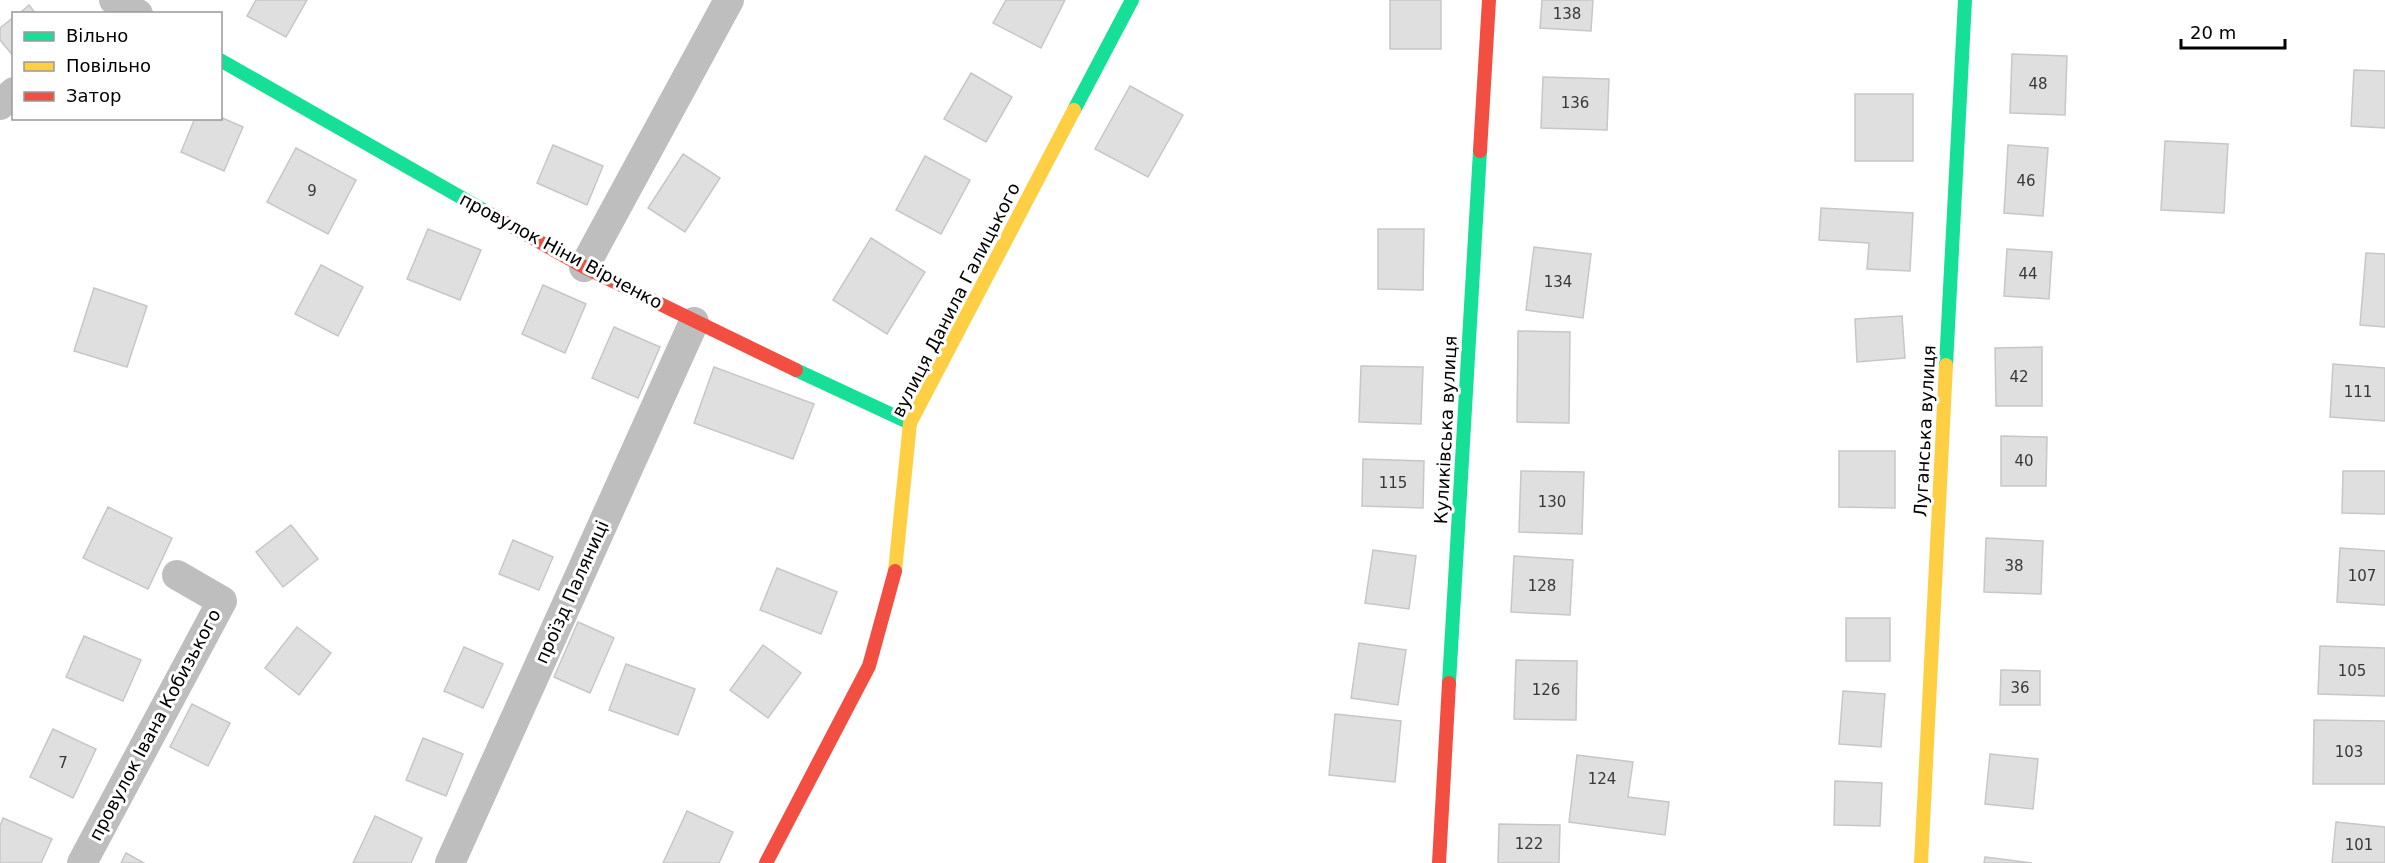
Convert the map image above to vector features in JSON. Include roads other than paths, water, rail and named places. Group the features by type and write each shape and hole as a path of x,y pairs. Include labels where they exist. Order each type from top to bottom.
{"street":[{"path":"99,12 113,0 134,12"},
{"path":"584,267 729,0"},
{"name":"вулиця Данила Галицького","path":"766,863 869,666 896,567 910,423 1132,0"},
{"name":"Куликівська вулиця","path":"1439,863 1489,0"},
{"name":"Луганська вулиця","path":"1921,863 1965,0"},
{"name":"провулок Ніни Вірченко","path":"222,61 584,267 694,322 910,423"},
{"path":"0,105 12,95"},
{"name":"проїзд Паляниці","path":"450,863 694,322"},
{"name":"провулок Івана Кобизького","path":"82,863 222,601 177,574"}]}
